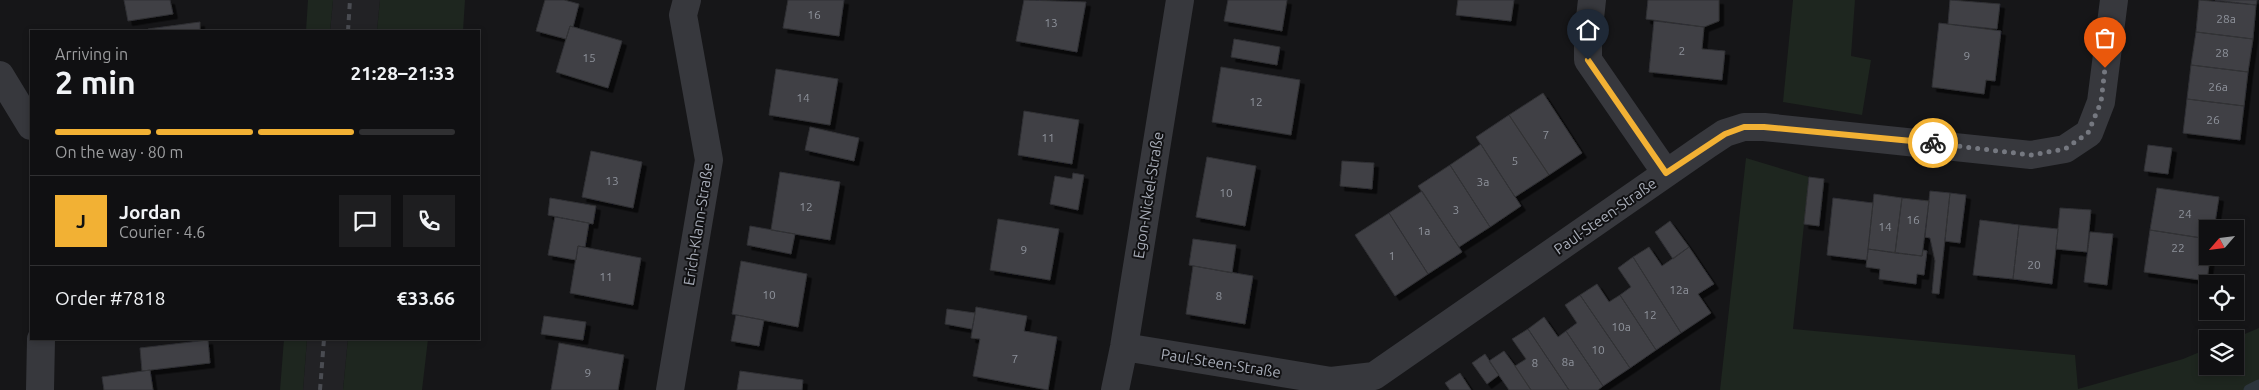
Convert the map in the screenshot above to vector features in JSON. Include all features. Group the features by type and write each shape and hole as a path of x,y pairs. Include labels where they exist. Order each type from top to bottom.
{"street":[{"name":"Erich-Klann-Straße","path":"670,390 709,160 683,15 687,0"},
{"name":"Egon-Nickel-Straße","path":"1115,390 1124,347 1180,0"},
{"path":"1592,0 1588,36 1588,60 1666,173"},
{"name":"Paul-Steen-Straße","path":"1124,347 1332,381 1374,376 1666,173 1725,134 1744,127 1764,127 1863,136 2031,155 2065,149 2088,133 2101,102 2114,0"},
{"path":"0,75 30,124"},
{"path":"40,390 41,340"}],"shaded area":[{"path":"308,0 333,0 330,30 306,30"},
{"path":"333,0 380,0 377,30 330,30"},
{"path":"380,0 465,0 463,30 377,30"},
{"path":"1793,0 1855,0 1851,56 1871,60 1862,115 1783,102"},
{"path":"1746,158 1809,177 1793,329 2075,355 2078,389 2183,359 2199,352 2199,375 2244,375 2244,334 2259,328 2259,390 1720,390"},
{"path":"284,340 307,340 303,390 280,390"},
{"path":"307,340 348,340 343,390 303,390"},
{"path":"348,340 428,340 422,390 343,390"}],"building":[{"path":"124,0 170,0 173,14 128,21"},
{"path":"545,0 564,0 579,4 573,27 570,26 566,39 536,31"},
{"path":"788,0 844,0 839,36 783,28"},
{"path":"1024,0 1086,2 1077,52 1016,41"},
{"path":"1228,0 1287,0 1282,31 1224,21"},
{"path":"1458,0 1514,0 1511,21 1456,15"},
{"path":"1648,0 1719,0 1719,21 1704,27 1646,19"},
{"path":"1950,0 2000,4 1997,29 1948,24"},
{"path":"2199,0 2256,5 2253,39 2196,32"},
{"path":"2215,0 2257,0 2256,5"},
{"path":"1654,21 1704,27 1702,49 1725,51 1722,80 1649,72"},
{"path":"200,22 200,30 148,29"},
{"path":"1939,23 2001,31 1995,81 1986,80 1984,94 1932,87"},
{"path":"570,26 622,41 608,88 556,72"},
{"path":"2196,32 2253,39 2248,72 2191,65"},
{"path":"1234,39 1280,47 1277,65 1231,57"},
{"path":"2191,65 2248,72 2244,106 2187,99"},
{"path":"1221,67 1300,80 1291,135 1212,122"},
{"path":"776,69 838,79 830,125 769,115"},
{"path":"1543,93 1582,153 1549,175 1509,115"},
{"path":"2187,99 2244,106 2240,140 2183,133"},
{"path":"1024,111 1079,120 1072,164 1018,155"},
{"path":"1509,115 1549,175 1515,197 1476,137"},
{"path":"810,127 859,138 854,161 805,150"},
{"path":"1481,144 1521,206 1490,227 1450,165"},
{"path":"2148,145 2172,148 2168,174 2144,171"},
{"path":"591,151 642,162 633,208 582,197"},
{"path":"1207,157 1256,166 1245,226 1196,217"},
{"path":"1342,161 1374,163 1372,189 1340,186"},
{"path":"1450,165 1490,227 1459,247 1418,186"},
{"path":"780,172 840,182 830,240 771,230"},
{"path":"1073,173 1084,175 1078,210 1050,204 1055,176 1072,179"},
{"path":"1809,177 1824,179 1819,226 1804,224"},
{"path":"2157,188 2219,197 2215,220 2199,220 2199,238 2150,230"},
{"path":"1422,191 1462,252 1428,274 1389,213"},
{"path":"1930,191 1950,193 1939,294 1932,293 1935,261 1930,238 1925,237"},
{"path":"1950,193 1966,195 1960,243 1945,241"},
{"path":"1874,194 1902,198 1895,253 1868,249"},
{"path":"550,198 596,206 593,224 548,215"},
{"path":"1833,198 1873,203 1867,260 1827,255"},
{"path":"1902,198 1929,201 1922,256 1895,253"},
{"path":"2060,208 2091,210 2087,252 2056,249"},
{"path":"1389,213 1428,274 1395,296 1355,235"},
{"path":"555,217 589,223 585,247 578,246 576,260 548,255"},
{"path":"998,219 1059,229 1050,280 990,270"},
{"path":"1980,220 2019,225 2013,279 1973,275"},
{"path":"1670,221 1689,247 1673,259 1655,232"},
{"path":"2019,225 2058,229 2052,284 2013,279"},
{"path":"750,226 795,234 791,254 747,245"},
{"path":"2150,230 2199,238 2199,265 2209,265 2208,275 2199,275 2199,280 2144,272"},
{"path":"2090,232 2113,234 2107,285 2084,282"},
{"path":"1193,239 1236,245 1232,273 1189,265"},
{"path":"578,246 641,258 633,305 570,293"},
{"path":"1649,247 1662,266 1689,247 1714,284 1698,294 1711,313 1681,333 1633,257"},
{"path":"1868,249 1922,256 1923,250 1927,251 1924,275 1917,274 1916,284 1879,279 1880,269 1866,267"},
{"path":"1633,257 1681,333 1656,350 1620,295 1631,287 1618,268"},
{"path":"741,261 807,274 798,327 732,314"},
{"path":"1193,266 1253,276 1245,324 1186,314"},
{"path":"1597,284 1609,302 1620,295 1656,350 1630,368 1580,295"},
{"path":"1580,295 1630,368 1603,386 1566,331 1577,323 1565,305"},
{"path":"976,307 1027,316 1024,331 1057,337 1048,390 973,376 980,339 971,338"},
{"path":"947,309 975,313 972,329 945,324"},
{"path":"736,315 764,320 759,346 731,341"},
{"path":"544,316 586,322 583,340 541,334"},
{"path":"1544,317 1558,337 1566,331 1603,386 1598,390 1569,390 1528,329"},
{"path":"1528,329 1569,390 1531,390 1515,366 1526,359 1512,339"},
{"path":"208,340 210,363 142,371 140,348"},
{"path":"559,343 624,355 618,390 551,390"},
{"path":"1504,351 1531,390 1509,390 1489,361"},
{"path":"1485,354 1499,375 1487,384 1472,363"},
{"path":"150,370 153,390 104,390 102,377"},
{"path":"740,371 803,380 802,390 737,390"},
{"path":"1460,373 1471,390 1450,390 1445,383"}],"waterway":[{"path":"2249,390 2259,385"}],"railway":[{"path":"348,30 350,0"},
{"path":"320,390 324,340"}],"way so far":[{"path":"1933,143 2031,155 2065,149 2088,133 2101,102 2105,68"}],"route":[{"path":"1588,60 1666,173 1725,134 1744,127 1764,127 1933,143"}]}
